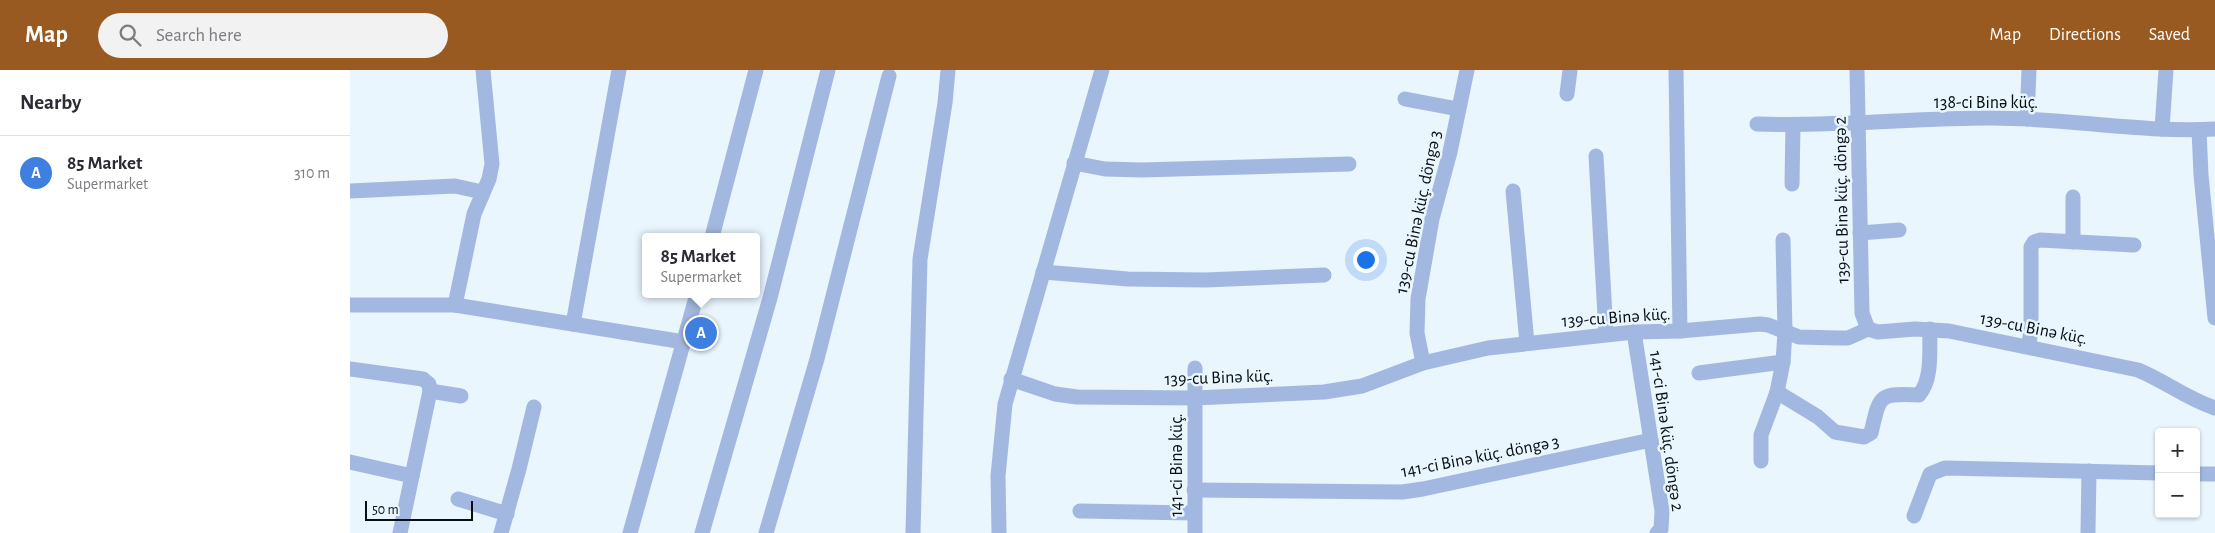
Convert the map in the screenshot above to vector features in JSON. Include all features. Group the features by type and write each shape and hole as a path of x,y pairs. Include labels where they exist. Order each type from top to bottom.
{"street":[{"path":"455,305 474,214 489,179 492,164 483,70"},
{"path":"573,324 619,70"},
{"path":"713,233 756,70"},
{"path":"702,533 770,298 828,70"},
{"path":"913,533 920,258 945,103 948,70"},
{"path":"999,533 998,493 1002,428 1011,380 1102,70"},
{"name":"139-cu Binə küç. döngə 3","path":"1423,363 1417,333 1418,299 1432,219 1450,152 1467,70"},
{"path":"1567,94 1570,70"},
{"path":"1676,70 1680,331"},
{"name":"139-cu Binə küç. döngə 2","path":"1857,70 1862,313 1868,328"},
{"path":"2027,119 2029,70"},
{"path":"2162,128 2166,70"},
{"path":"766,533 817,359 889,76"},
{"path":"1405,99 1458,109"},
{"name":"138-ci Binə küç.","path":"1757,124 1793,125 1992,118 2199,130 2215,129"},
{"path":"1792,184 1793,125"},
{"path":"2199,130 2201,175 2215,318"},
{"path":"1596,156 1606,334"},
{"path":"1074,163 1105,169 1142,170 1349,164"},
{"path":"350,191 455,186 482,192"},
{"path":"1513,191 1527,343"},
{"path":"2073,196 2074,242"},
{"path":"1860,233 1899,230"},
{"path":"1761,461 1761,435 1777,392 1783,362 1785,332 1783,240"},
{"path":"2029,346 2032,247 2034,242 2040,240 2134,245"},
{"path":"1043,272 1128,279 1195,280 1324,276"},
{"path":"630,533 695,298"},
{"path":"350,305 455,305 684,342"},
{"name":"139-cu Binə küç.","path":"1011,380 1055,394 1077,397 1195,398 1342,390 1362,386 1423,363 1466,352 1606,334 1680,331 1760,324 1768,325 1798,337 1848,338 1868,328 1878,332 1930,329 1949,331 2138,370 2155,377 2188,398 2215,408"},
{"path":"1777,392 1818,417 1834,432 1864,437 1871,433 1878,404 1884,397 1893,394 1919,395 1925,387 1929,370 1930,329"},
{"name":"141-ci Binə küç. döngə 2","path":"1634,332 1662,511 1661,529 1657,533"},
{"path":"1699,373 1783,362"},
{"name":"141-ci Binə küç.","path":"1195,368 1195,533"},
{"path":"350,369 423,379 429,384 430,392 400,533"},
{"path":"430,392 462,396"},
{"path":"500,533 507,514 534,407"},
{"name":"141-ci Binə küç. döngə 3","path":"1194,490 1366,492 1416,490 1651,440"},
{"path":"350,462 412,476"},
{"path":"1914,516 1930,474 1945,468 2155,473"},
{"path":"2088,533 2089,471"},
{"path":"2200,474 2215,474"},
{"path":"458,499 507,514"},
{"path":"1080,511 1194,513"}],"place":[{"name":"85 Market","path":"701,333"}]}
